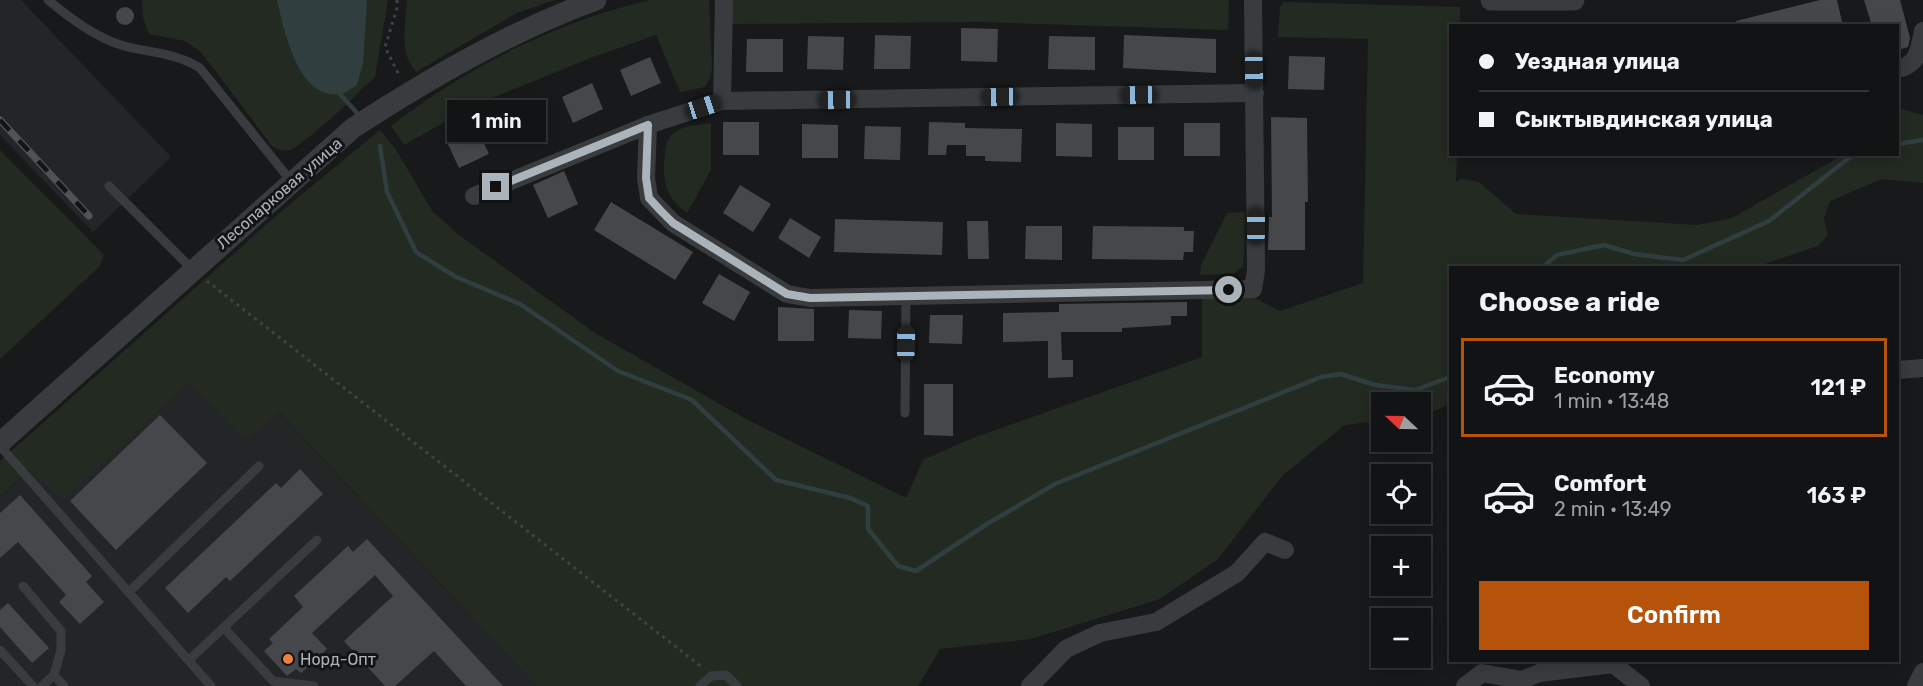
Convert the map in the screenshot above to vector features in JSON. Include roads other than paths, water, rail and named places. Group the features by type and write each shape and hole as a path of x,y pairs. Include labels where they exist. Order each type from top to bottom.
{"street":[{"name":"Лесопарковая улица","path":"0,444 192,269 353,128 409,92 483,50 555,15 596,0"},
{"path":"722,101 724,0"},
{"path":"648,125 646,178 649,198 673,223 787,294 810,298 1252,290 1256,270 1253,0"},
{"path":"1491,0 1574,0"},
{"path":"1899,69 1908,66 1920,52 1923,31"},
{"path":"474,196 648,125 722,101 1255,93"},
{"path":"1899,370 1923,368"},
{"path":"1030,686 1066,649 1100,633 1156,622 1237,573 1266,542 1285,550"},
{"path":"1465,686 1482,673 1522,680 1539,673 1617,662 1641,686"},
{"path":"1916,686 1923,672"}],"lane":[{"path":"48,0 71,18 122,45 186,59 200,68 291,181"},
{"path":"109,186 192,269"},
{"path":"905,413 906,296"},
{"path":"0,444 211,686"},
{"path":"129,592 259,466"},
{"path":"189,660 316,540"},
{"path":"23,586 61,631 61,650 54,675 42,686"},
{"path":"224,628 273,681 314,686"},
{"path":"0,650 33,686"},
{"path":"54,675 64,686"},
{"path":"699,686 711,676 726,675 737,686"}],"waterway":[{"path":"340,94 357,113"},
{"path":"1899,144 1923,140"},
{"path":"380,146 387,192 416,252 456,277 520,304 618,371 692,400 776,480 850,498 868,506 868,529 898,566 916,571 987,524 1055,484 1321,377 1341,374 1375,385 1415,390 1449,377"},
{"path":"1544,266 1557,255 1604,245 1634,254 1683,260 1769,221 1851,156"}],"railway":[{"path":"0,120 89,216"}],"place":[{"name":"Норд-Опт","path":"288,659"}]}
